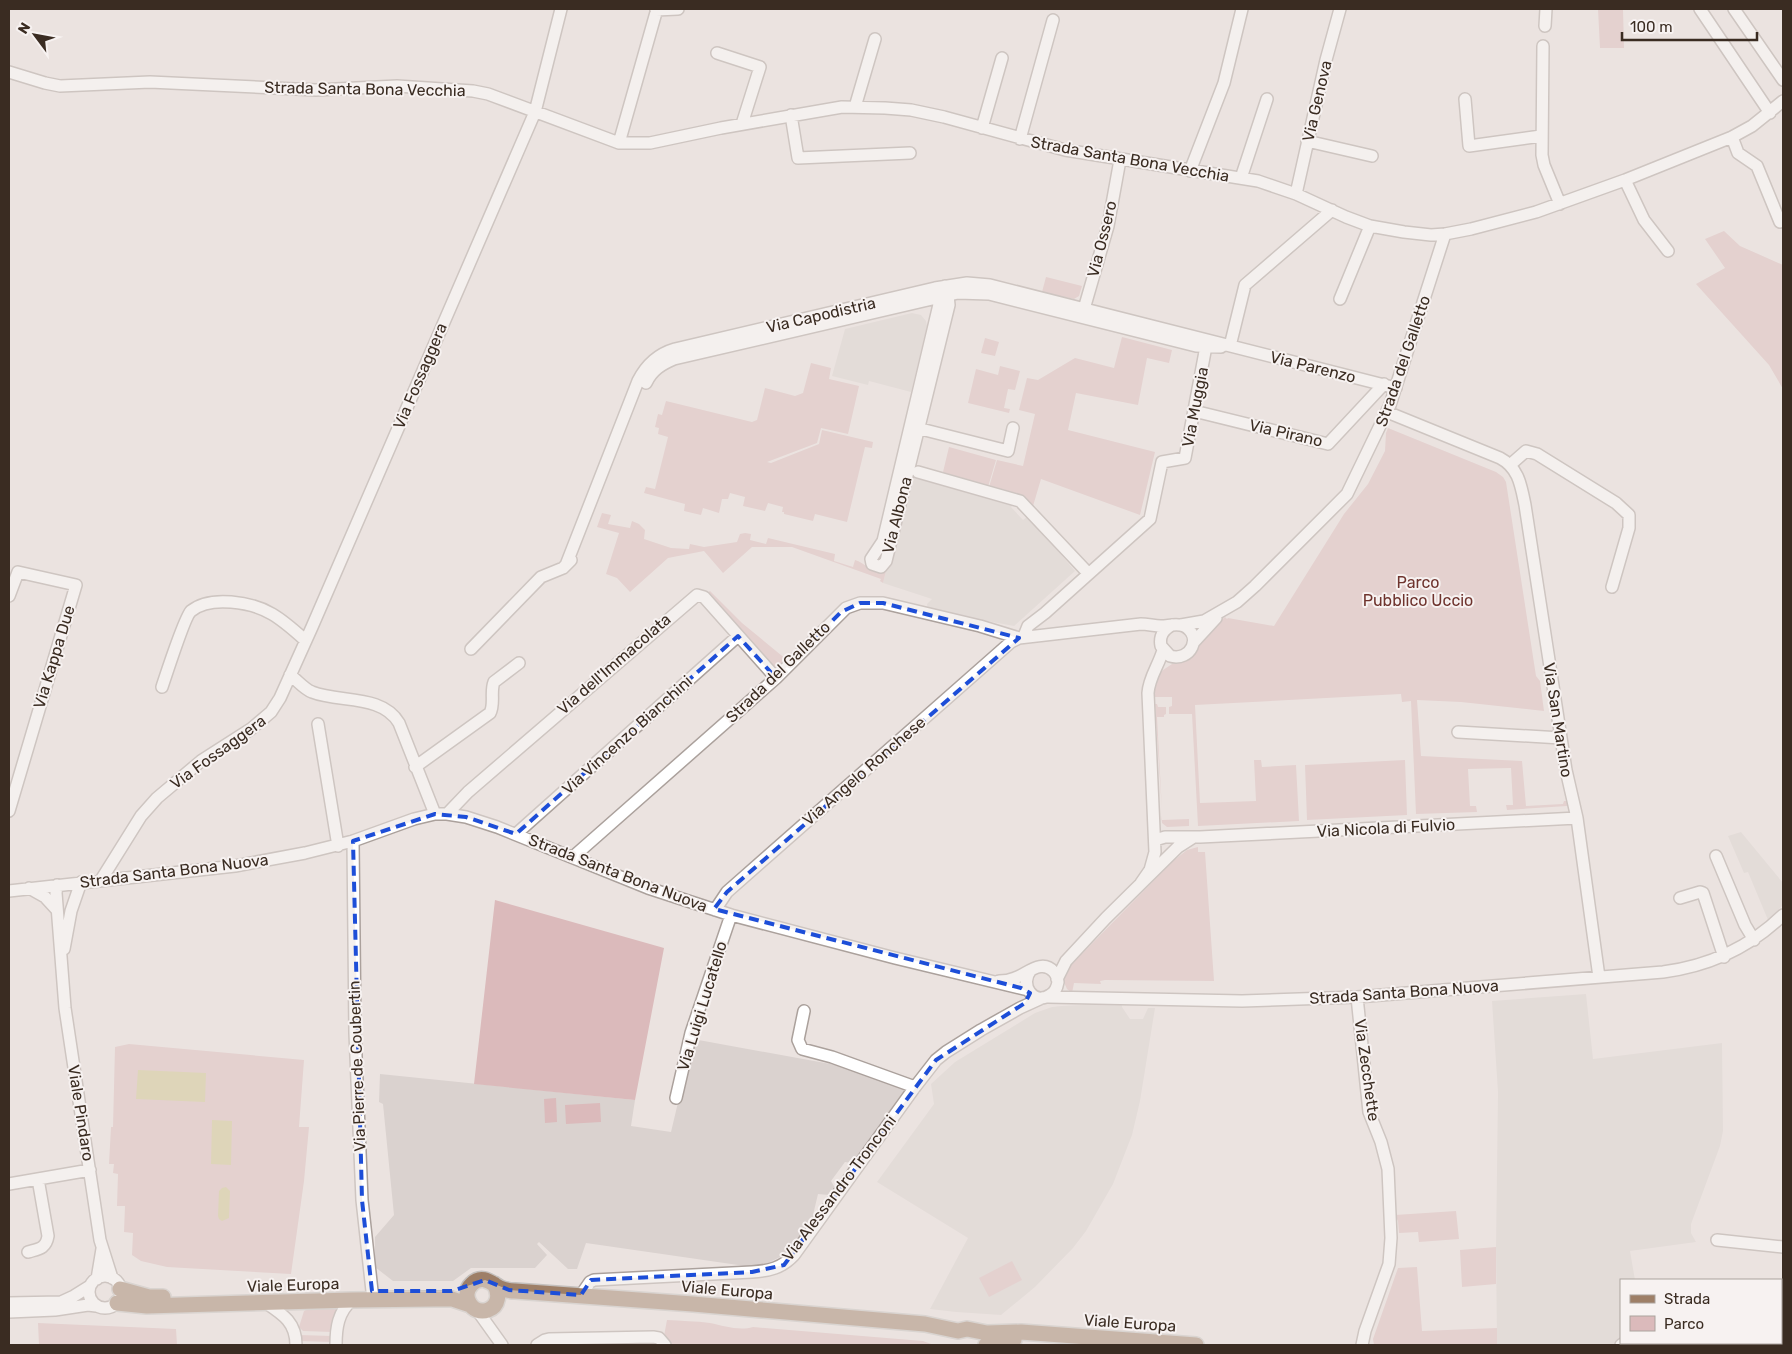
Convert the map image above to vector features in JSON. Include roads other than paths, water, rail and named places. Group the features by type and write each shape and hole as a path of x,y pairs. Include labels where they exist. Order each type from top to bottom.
{"main road":[{"name":"Viale Europa","path":"116,1290 149,1297 372,1291 452,1291 468,1288 480,1280 490,1281 502,1289 515,1292 932,1325 958,1337"},
{"path":"468,1288 467,1297 483,1307 498,1293 494,1284"},
{"name":"Viale Europa","path":"116,1290 147,1306 452,1299 483,1307 512,1300 926,1331 958,1337 987,1333 1021,1332 1196,1345"},
{"path":"958,1337 977,1336 979,1345"},
{"name":"Viale Europa","path":"986,1345 1014,1340 1083,1345"}],"street":[{"name":"Via Fossaggera","path":"101,880 148,807 157,798 201,761 265,718 275,706 312,627 535,112 561,9"},
{"path":"619,143 657,9 678,9"},
{"path":"1190,170 1224,83 1242,9"},
{"name":"Via Genova","path":"1296,194 1307,141 1340,9"},
{"path":"1545,26 1546,9"},
{"path":"1700,9 1770,113"},
{"path":"1734,9 1783,80"},
{"name":"Strada Santa Bona Vecchia","path":"1020,139 1053,20"},
{"path":"855,107 875,38"},
{"path":"1543,46 1542,154 1544,166 1560,204"},
{"path":"717,53 760,67 742,124"},
{"path":"982,128 1002,58"},
{"name":"Strada Santa Bona Vecchia","path":"9,72 45,84 60,86 150,82 316,90 397,86 473,90 619,143 650,144 742,124 820,110 855,107 911,110 1059,149 1268,184 1370,226 1415,234 1446,234 1528,214 1560,204 1732,137 1770,113 1783,101"},
{"name":"Strada Santa Bona Vecchia","path":"1241,178 1267,99"},
{"path":"1465,99 1469,146 1541,136"},
{"path":"791,115 798,158 910,153"},
{"path":"1732,137 1738,153 1757,166 1780,222"},
{"path":"1307,141 1372,156"},
{"name":"Via Ossero","path":"1082,313 1108,226 1120,160"},
{"path":"1625,180 1644,220 1668,251"},
{"path":"1230,346 1245,285 1332,210"},
{"path":"1340,299 1370,226"},
{"name":"Strada del Galletto","path":"1193,643 1207,627 1246,594 1342,500 1356,479 1396,388 1446,234"},
{"name":"Via Capodistria","path":"471,649 540,577 566,565 580,549 645,385 652,373 659,367 674,359 916,302 967,283 990,285 1082,313"},
{"name":"Via Capodistria","path":"566,565 638,381 646,368 657,358 675,349 945,292 989,294 1082,313 1207,344"},
{"name":"Via Albona","path":"915,428 882,541 871,559 872,564 877,567 886,561 945,292"},
{"path":"916,302 941,316 966,293"},
{"name":"Via Parenzo","path":"1207,344 1230,346 1396,388"},
{"name":"Via Muggia","path":"1088,573 1150,518 1162,462 1185,458 1207,344"},
{"name":"Via Pirano","path":"1194,411 1328,444 1384,384"},
{"path":"1387,412 1494,455 1510,465 1526,451 1537,454 1616,503 1629,515 1629,528 1612,587"},
{"path":"915,428 1008,451 1013,428"},
{"name":"Via San Martino","path":"1510,465 1518,477 1525,505 1561,738 1577,818 1599,977"},
{"path":"918,472 1020,501 1088,573 1045,613 1028,626 1021,637"},
{"name":"Via Kappa Due","path":"9,596 18,572 76,585 9,811"},
{"name":"Via dell'Immacolata","path":"447,814 468,792 693,596 700,595 704,597 776,678"},
{"path":"162,687 189,612 201,605 227,602 243,603 262,609 282,620 305,640"},
{"name":"Strada del Galletto","path":"573,857 776,678 842,612 852,605 883,603 1021,637 1132,625 1177,625 1204,621 1225,610"},
{"path":"1040,635 1040,622 1045,613"},
{"path":"1132,625 1149,630 1170,656 1180,658"},
{"path":"1140,883 1152,866 1155,842 1148,700 1149,683 1154,674 1162,646 1163,632 1177,625 1190,630 1193,643 1189,653 1169,662 1154,674"},
{"name":"Via Vincenzo Bianchini","path":"516,834 738,636"},
{"name":"Via Angelo Ronchese","path":"715,910 727,892 1011,642 1021,637"},
{"path":"415,767 490,713 494,682 519,663"},
{"path":"290,675 312,692 353,699 387,710 393,714 399,723 435,814"},
{"path":"318,724 338,846"},
{"path":"1458,732 1561,738"},
{"name":"Strada Santa Bona Nuova","path":"9,891 235,866 306,854 338,846 414,819 435,814 447,814 474,820 516,834 648,888 731,915 1029,991"},
{"name":"Via Nicola di Fulvio","path":"1155,842 1160,838 1175,842 1194,838 1577,818"},
{"path":"1081,998 1066,993 1060,988 1058,981 1051,969 1036,968 1026,978 1029,991 1037,997 1045,997 1056,990 1058,981 1066,960 1140,883 1175,842 1154,826"},
{"name":"Via Pierre de Coubertin","path":"353,841 355,1033 362,1200 372,1291"},
{"path":"1716,856 1745,925 1754,940"},
{"name":"Viale Pindaro","path":"61,976 65,939 71,911 81,882"},
{"name":"Viale Pindaro","path":"60,885 65,939"},
{"name":"Viale Pindaro","path":"60,885 57,910 61,976 69,1038 102,1249 116,1290"},
{"path":"29,888 45,897 57,910"},
{"path":"1680,898 1700,892 1703,893 1724,957"},
{"name":"Via Luigi Lucatello","path":"676,1098 691,1033 731,915"},
{"name":"Strada Santa Bona Nuova","path":"1045,997 1242,1001 1357,997 1679,970 1724,957 1754,940 1783,915"},
{"path":"987,981 1010,980 1061,959 1080,946"},
{"name":"Via Alessandro Tronconi","path":"1020,1008 1025,1003 1029,991"},
{"name":"Via Alessandro Tronconi","path":"582,1296 590,1282 594,1280 767,1271 784,1264 794,1255 915,1087 943,1054 1020,1008 1045,997"},
{"name":"Via Zecchette","path":"1357,997 1369,1112 1381,1142 1388,1169 1391,1238 1389,1264 1368,1322 1362,1345"},
{"path":"804,1011 798,1040 802,1049 832,1057 915,1087"},
{"path":"9,1184 90,1170"},
{"path":"28,1252 42,1249 47,1242 48,1236 38,1179"},
{"path":"1717,1240 1783,1247"},
{"name":"Viale Pindaro","path":"93,1283 102,1249"},
{"name":"Viale Europa","path":"9,1303 61,1302 74,1296 102,1277 116,1290 109,1308 88,1305 54,1310 9,1312"},
{"path":"93,1283 90,1297 96,1306"},
{"path":"336,1345 339,1318 344,1306 352,1300"},
{"path":"266,1304 288,1320 295,1333 296,1345"},
{"path":"483,1307 491,1330 502,1345"},
{"path":"537,1345 549,1339 653,1337 662,1340 665,1345"}],"park label":[{"name":"Parco Pubblico Uccio","path":"1418,591"}]}
